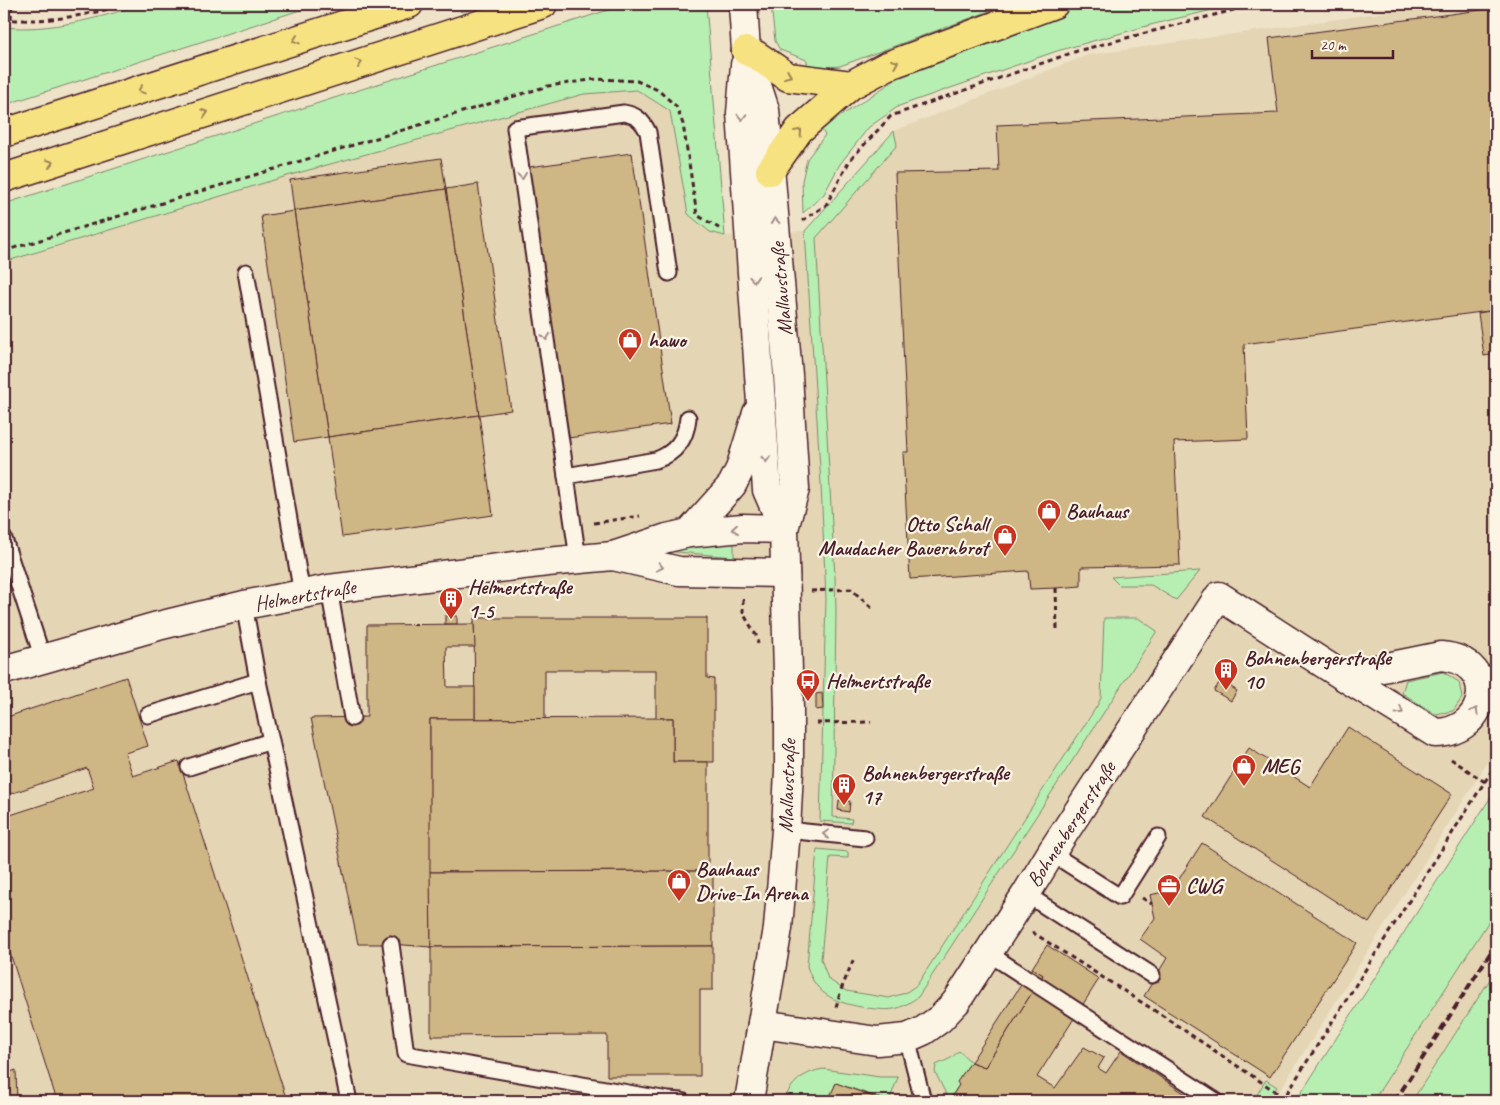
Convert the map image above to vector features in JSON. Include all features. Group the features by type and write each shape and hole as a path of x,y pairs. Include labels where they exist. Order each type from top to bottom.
{"highway":[{"path":"4,134 409,4"},
{"path":"4,178 543,4"},
{"path":"770,171 799,130 852,85 887,66 1054,4"},
{"path":"746,51 756,55 788,77 852,85"}],"street":[{"name":"Mallaustraße","path":"743,4 746,51 742,113 767,490 784,528"},
{"name":"Mallaustraße","path":"746,51 765,110 788,374 795,489 784,528 789,708 789,771 786,830 778,928 749,1101"},
{"path":"689,533 732,485 740,469 762,395"},
{"name":"Helmertstraße","path":"4,670 158,626 244,605 329,589 613,556 667,538 689,533 743,528 784,528"},
{"name":"Helmertstraße","path":"613,556 679,571 786,583"},
{"name":"Bohnenbergerstraße","path":"762,1024 877,1041 907,1038 929,1028 948,1011 1011,918 1051,853 1219,596 1434,732"},
{"path":"1343,676 1442,656 1468,664 1488,678 1478,709 1471,719 1460,728 1441,733 1434,732"}],"lane":[{"path":"578,559 515,128 624,113 632,114 644,123 648,132 669,273"},
{"path":"246,272 302,594"},
{"path":"566,476 665,457 679,444 687,429 688,418"},
{"path":"4,538 43,659"},
{"path":"329,589 352,718"},
{"path":"244,605 258,681 349,1101"},
{"path":"148,716 258,681"},
{"path":"189,767 271,741"},
{"path":"786,830 865,838"},
{"path":"1051,853 1120,897 1158,837"},
{"path":"1026,894 1152,975"},
{"path":"391,944 406,1054 682,1101"},
{"path":"988,953 1216,1101"},
{"path":"907,1038 923,1101"}],"path":[{"path":"11,20 12,4"},
{"path":"4,19 53,19 93,14 126,4"},
{"path":"800,223 826,205 850,160 891,116 1077,51 1242,8 1276,4"},
{"path":"4,251 548,86 597,79 637,81 658,90 676,106 683,124 697,215 721,230 726,230"},
{"path":"574,526 643,515"},
{"path":"786,583 851,589 873,609"},
{"path":"1056,588 1057,630"},
{"path":"813,723 871,722"},
{"path":"1434,732 1441,752 1485,782"},
{"path":"1011,918 1163,1016 1284,1100 1496,764"},
{"path":"828,1034 841,990 854,958"}],"shaded area":[{"path":"1442,4 1496,4 1496,749 1273,1101 4,1101 4,262 287,176 584,94 637,90 670,111 688,214 725,236 805,231 894,131 1088,55"},
{"path":"1496,910 1496,970 1412,1101 1373,1101"}],"green space":[{"path":"4,4 94,4 36,7"},
{"path":"142,4 319,4 4,105 4,27 56,26 74,23"},
{"path":"459,4 487,4 461,12"},
{"path":"627,4 706,4 725,236 710,232 688,214 670,111 637,90 584,94 287,176 4,262 4,204"},
{"path":"771,4 1009,4 840,66 816,68 807,67 807,60 780,50 775,41"},
{"path":"1084,4 1237,4 1154,24 1057,51 899,106 869,127 840,164 824,194 803,213 802,181 807,159 825,135 821,129 898,78"},
{"path":"894,131 897,145 816,238 836,611 833,817 852,819 851,823 820,821 826,599 821,484 805,231"},
{"path":"734,540 734,557 666,551 665,546"},
{"path":"1200,571 1176,600 1151,585 1119,585 1111,577"},
{"path":"1104,618 1138,618 1157,631 918,997 898,1008 882,1009 847,1004 822,992 816,985 807,966 817,849 848,852 848,858 830,857 821,959 828,979 846,991 889,998 905,993 917,985 1097,706 1101,698"},
{"path":"1443,672 1459,682 1462,698 1453,711 1435,714 1402,693 1406,680"},
{"path":"1496,789 1496,910 1373,1101 1296,1101"},
{"path":"1496,970 1496,1101 1412,1101"},
{"path":"959,1051 971,1062 958,1081 959,1085 949,1100 935,1072 936,1065 951,1058"},
{"path":"823,1069 880,1077 898,1077 889,1101 836,1083 828,1101 784,1101 790,1089 799,1079 816,1070"},
{"path":"1266,1080 1277,1087 1268,1101 1253,1101"}],"building":[{"path":"1496,8 1496,310 1244,344 1248,439 1174,442 1180,565 1081,567 1081,586 1056,588 1030,589 1028,571 910,579 903,452 908,452 895,173 999,171 997,125 1278,113 1269,38"},
{"path":"632,153 671,424 568,438 529,167"},
{"path":"441,158 446,189 294,211 290,180"},
{"path":"478,184 511,410 479,415 446,189"},
{"path":"446,189 479,415 328,437 294,211"},
{"path":"294,211 328,437 294,442 261,216"},
{"path":"1496,310 1496,354 1484,356 1478,313"},
{"path":"479,415 493,515 342,537 328,437"},
{"path":"4,574 7,586 4,587"},
{"path":"4,574 7,586 4,587"},
{"name":"Helmertstraße 1-5","path":"445,616 457,616 457,624 445,624"},
{"path":"474,618 707,618 707,678 714,679 714,762 673,762 673,718 656,718 656,670 545,670 545,719 475,719"},
{"path":"474,624 475,647 446,647 447,687 475,687 475,719 430,719 431,947 358,944 311,718 367,717 367,625"},
{"path":"126,677 148,746 125,753 133,776 179,761 287,1101 57,1101 4,934 4,817 94,788 87,768 4,796 4,718"},
{"name":"Bohnenbergerstraße 10","path":"1221,680 1237,691 1231,701 1214,691"},
{"path":"822,693 823,709 816,710 816,694"},
{"path":"673,718 673,762 708,762 708,871 430,872 430,719"},
{"path":"1348,727 1452,794 1369,923 1205,817 1249,748 1310,787"},
{"name":"Bohnenbergerstraße 17","path":"839,800 850,801 849,812 838,810"},
{"path":"1202,843 1357,943 1270,1077 1144,996 1167,958 1140,939 1155,918 1150,895 1172,890"},
{"path":"713,871 713,946 431,947 430,872"},
{"path":"1047,945 1099,979 1037,1077 1055,1088 1084,1047 1104,1058 1098,1068 1106,1073 1121,1051 1196,1101 949,1101 959,1085 957,1082 971,1062 985,1067 1043,975 1032,968"},
{"path":"713,946 713,990 700,990 700,1076 607,1076 607,1035 431,1036 431,947"},
{"path":"1032,968 1043,975 985,1067 971,1062"},
{"path":"16,1070 17,1101 4,1101 4,1074"},
{"path":"836,1083 885,1101 828,1101"},
{"path":"319,1095 321,1101 298,1101"},
{"path":"468,1096 500,1101 467,1101"}],"railway":[{"path":"1395,1101 1496,944"}],"place":[{"name":"hawo","path":"630,361"},
{"name":"Bauhaus","path":"1049,532"},
{"name":"Otto Schall Maudacher Bauernbrot","path":"1005,557"},
{"name":"Helmertstraße 1-5","path":"451,620"},
{"name":"Bohnenbergerstraße 10","path":"1226,691"},
{"name":"Helmertstraße","path":"808,702"},
{"name":"MEG","path":"1244,787"},
{"name":"Bohnenbergerstraße 17","path":"844,806"},
{"name":"Bauhaus Drive-In Arena","path":"679,902"},
{"name":"CWG","path":"1169,907"}]}
